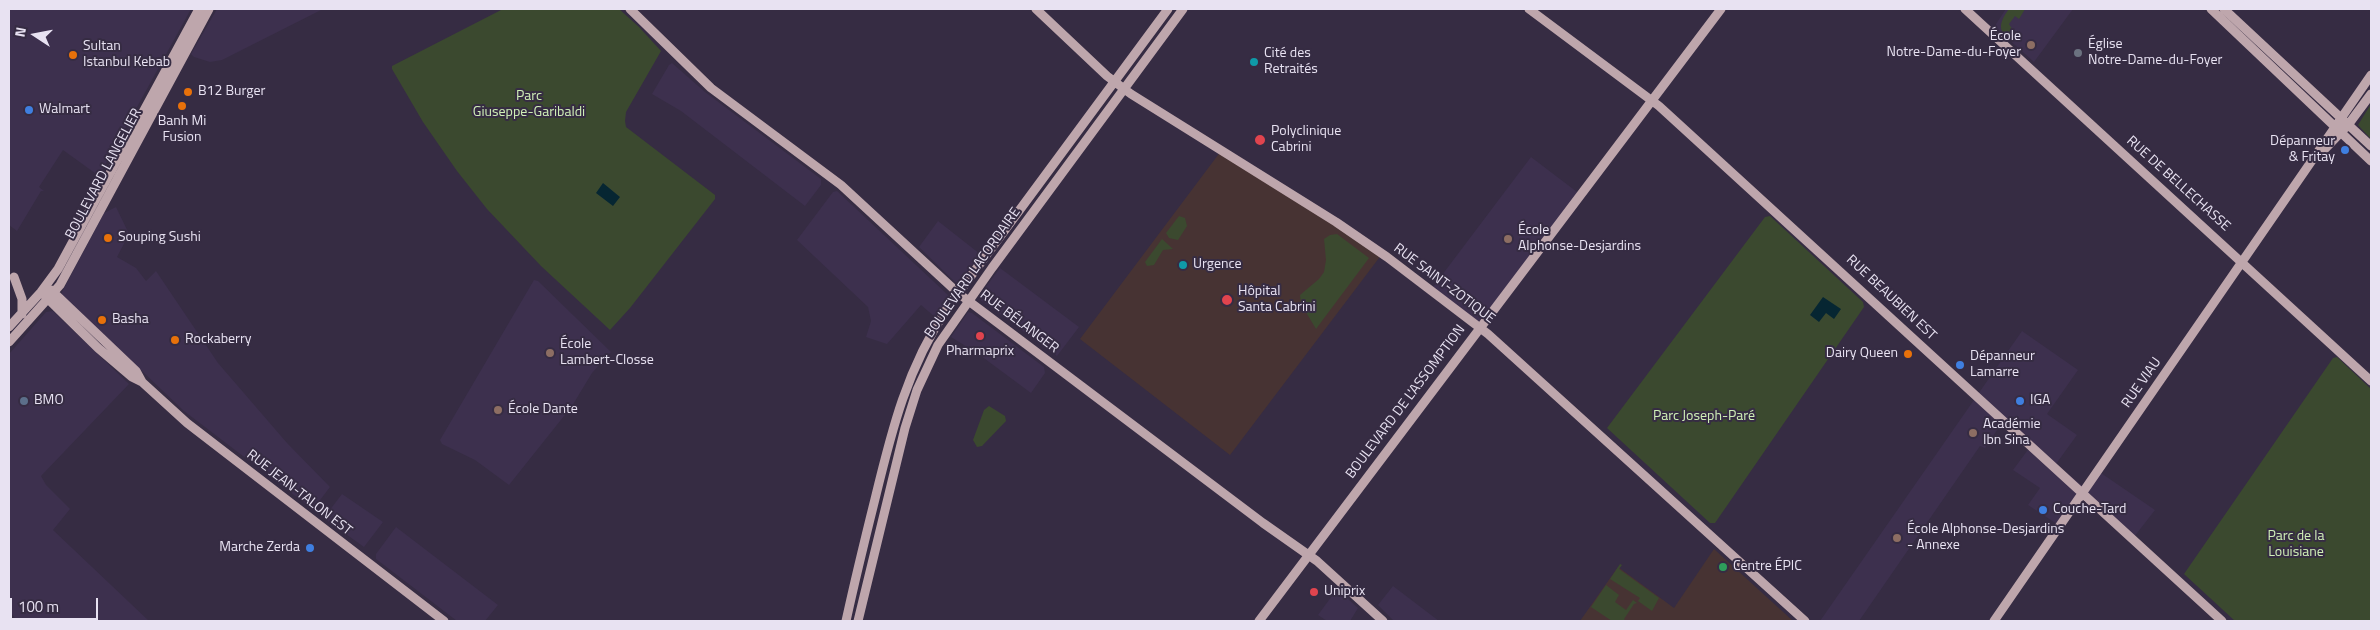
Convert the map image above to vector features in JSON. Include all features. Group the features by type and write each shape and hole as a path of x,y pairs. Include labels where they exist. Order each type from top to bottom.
{"street":[{"name":"BOULEVARD LANGELIER","path":"9,327 44,289 65,256 199,9"},
{"name":"BOULEVARD LANGELIER","path":"9,342 51,296 209,9"},
{"name":"RUE BÉLANGER","path":"630,9 711,88 841,185 958,293 1317,561 1383,621"},
{"name":"RUE SAINT-ZOTIQUE","path":"1036,9 1114,82 1336,222 1480,328 1540,379 1805,621"},
{"name":"BOULEVARD LACORDAIRE","path":"846,621 889,440 902,396 927,341 958,293 1168,9"},
{"name":"BOULEVARD LACORDAIRE","path":"858,621 911,409 938,346 968,301 1183,9"},
{"name":"RUE BEAUBIEN EST","path":"1529,9 1652,100 2222,621"},
{"name":"BOULEVARD DE L'ASSOMPTION","path":"1259,621 1721,9"},
{"name":"RUE DE BELLECHASSE","path":"1965,9 2371,381"},
{"path":"2211,9 2342,128 2371,161"},
{"path":"2224,9 2341,118"},
{"name":"RUE VIAU","path":"2342,128 2341,118 2371,75"},
{"name":"RUE VIAU","path":"1994,621 2313,160 2371,94"},
{"path":"2342,128 2371,146"},
{"path":"14,277 22,299 22,314"},
{"name":"RUE JEAN-TALON EST","path":"44,289 136,371 142,382 206,439 444,621"}],"shaded area":[{"path":"9,9 191,9 99,176 63,150 39,187 44,191 41,191 17,231 9,225"},
{"path":"217,9 323,9 222,60 210,62 194,57 191,54"},
{"name":"École Notre-Dame-du-Foyer","path":"2006,9 2073,9 2034,62 1996,28 1996,24"},
{"path":"672,63 705,92 821,179 821,185 805,206 681,111 652,94"},
{"name":"Hôpital Santa Cabrini","path":"1221,151 1382,254 1230,455 1080,339"},
{"name":"École Alphonse-Desjardins","path":"1531,157 1581,195 1480,328 1430,291"},
{"path":"837,191 948,295 947,300 935,317 921,305 887,344 866,337 871,321 868,307 797,240 833,192"},
{"path":"116,207 129,234 117,257 136,268 146,281 156,271 218,363 287,443 330,487 314,508 311,508 184,411 62,295 104,213"},
{"path":"938,221 980,254 959,282 955,282 919,247"},
{"path":"1000,268 1079,327 1057,356 979,299 979,296"},
{"path":"534,280 538,281 611,352 592,373 572,406 509,485 475,460 442,444 440,440"},
{"path":"53,311 129,384 41,476 46,485 70,509 53,530 149,621 17,621 9,610 9,354 46,312"},
{"path":"968,312 972,313 1044,367 1045,373 1031,393 977,353 951,337"},
{"path":"2022,331 2078,370 2047,414 2077,435 2056,464 2085,488 2098,471 2155,510 2134,537 2082,497 2060,526 2028,505 2040,488 2013,470 2030,447 2003,421 1985,448 1980,446 1859,621 1820,621"},
{"path":"342,494 383,522 364,547 325,519"},
{"path":"396,527 498,605 485,621 457,621 376,559 376,554"},
{"path":"1714,549 1793,621 1580,621 1618,567 1674,608"},
{"path":"1393,586 1439,621 1394,621 1378,605"},
{"path":"1337,589 1358,608 1350,621 1327,621 1318,615"}],"green space":[{"name":"Parc Giuseppe-Garibaldi","path":"503,9 619,9 661,51 626,112 626,127 715,195 715,199 630,308 610,330 541,266 487,209 457,171 423,122 392,69 392,66"},
{"path":"2009,9 2025,9 2019,19 2015,16 2009,24 2016,35 2009,39 2002,32 2001,25"},
{"path":"2371,104 2371,139 2358,125"},
{"path":"1179,216 1185,218 1187,226 1178,240 1169,238 1166,233"},
{"name":"Parc Joseph-Paré","path":"1770,216 1863,302 1864,307 1715,523 1710,523 1607,428 1765,217"},
{"path":"1337,234 1369,258 1316,329 1301,304 1300,295 1319,279 1324,272 1326,260 1324,239 1330,235"},
{"path":"1162,239 1173,249 1163,250 1154,265 1147,266 1145,262"},
{"name":"Parc de la Louisiane","path":"2337,357 2371,389 2371,621 2235,621 2184,574 2333,358"},
{"path":"989,406 1005,416 1006,421 982,446 977,447 973,440 984,410"},
{"path":"1620,564 1622,565 1619,569 1659,598 1652,611 1638,601 1640,598 1610,579"},
{"path":"1606,585 1619,595 1615,602 1626,610 1633,600 1637,603 1634,604 1624,619 1626,621 1612,621 1591,607"}],"water":[{"path":"603,183 620,197 613,206 596,193"},
{"path":"1823,297 1841,309 1834,319 1826,313 1819,322 1810,315"}],"place":[{"name":"École Notre-Dame-du-Foyer","path":"2031,45"},
{"name":"Église Notre-Dame-du-Foyer","path":"2078,53"},
{"name":"Sultan Istanbul Kebab","path":"73,55"},
{"name":"Cité des Retraités","path":"1254,62"},
{"name":"B12 Burger","path":"188,92"},
{"name":"Banh Mi Fusion","path":"182,106"},
{"name":"Walmart","path":"29,110"},
{"name":"Polyclinique Cabrini","path":"1260,140"},
{"name":"Dépanneur & Fritay","path":"2345,150"},
{"name":"Souping Sushi","path":"108,238"},
{"name":"École Alphonse-Desjardins","path":"1508,239"},
{"name":"Urgence","path":"1183,265"},
{"name":"Hôpital Santa Cabrini","path":"1227,300"},
{"name":"Basha","path":"102,320"},
{"name":"Pharmaprix","path":"980,336"},
{"name":"Rockaberry","path":"175,340"},
{"name":"École Lambert-Closse","path":"550,353"},
{"name":"Dairy Queen","path":"1908,354"},
{"name":"Dépanneur Lamarre","path":"1960,365"},
{"name":"BMO","path":"24,401"},
{"name":"IGA","path":"2020,401"},
{"name":"École Dante","path":"498,410"},
{"name":"Académie Ibn Sina","path":"1973,433"},
{"name":"Couche-Tard","path":"2043,510"},
{"name":"École Alphonse-Desjardins - Annexe","path":"1897,538"},
{"name":"Marche Zerda","path":"310,548"},
{"name":"Centre ÉPIC","path":"1723,567"},
{"name":"Uniprix","path":"1314,592"}]}
